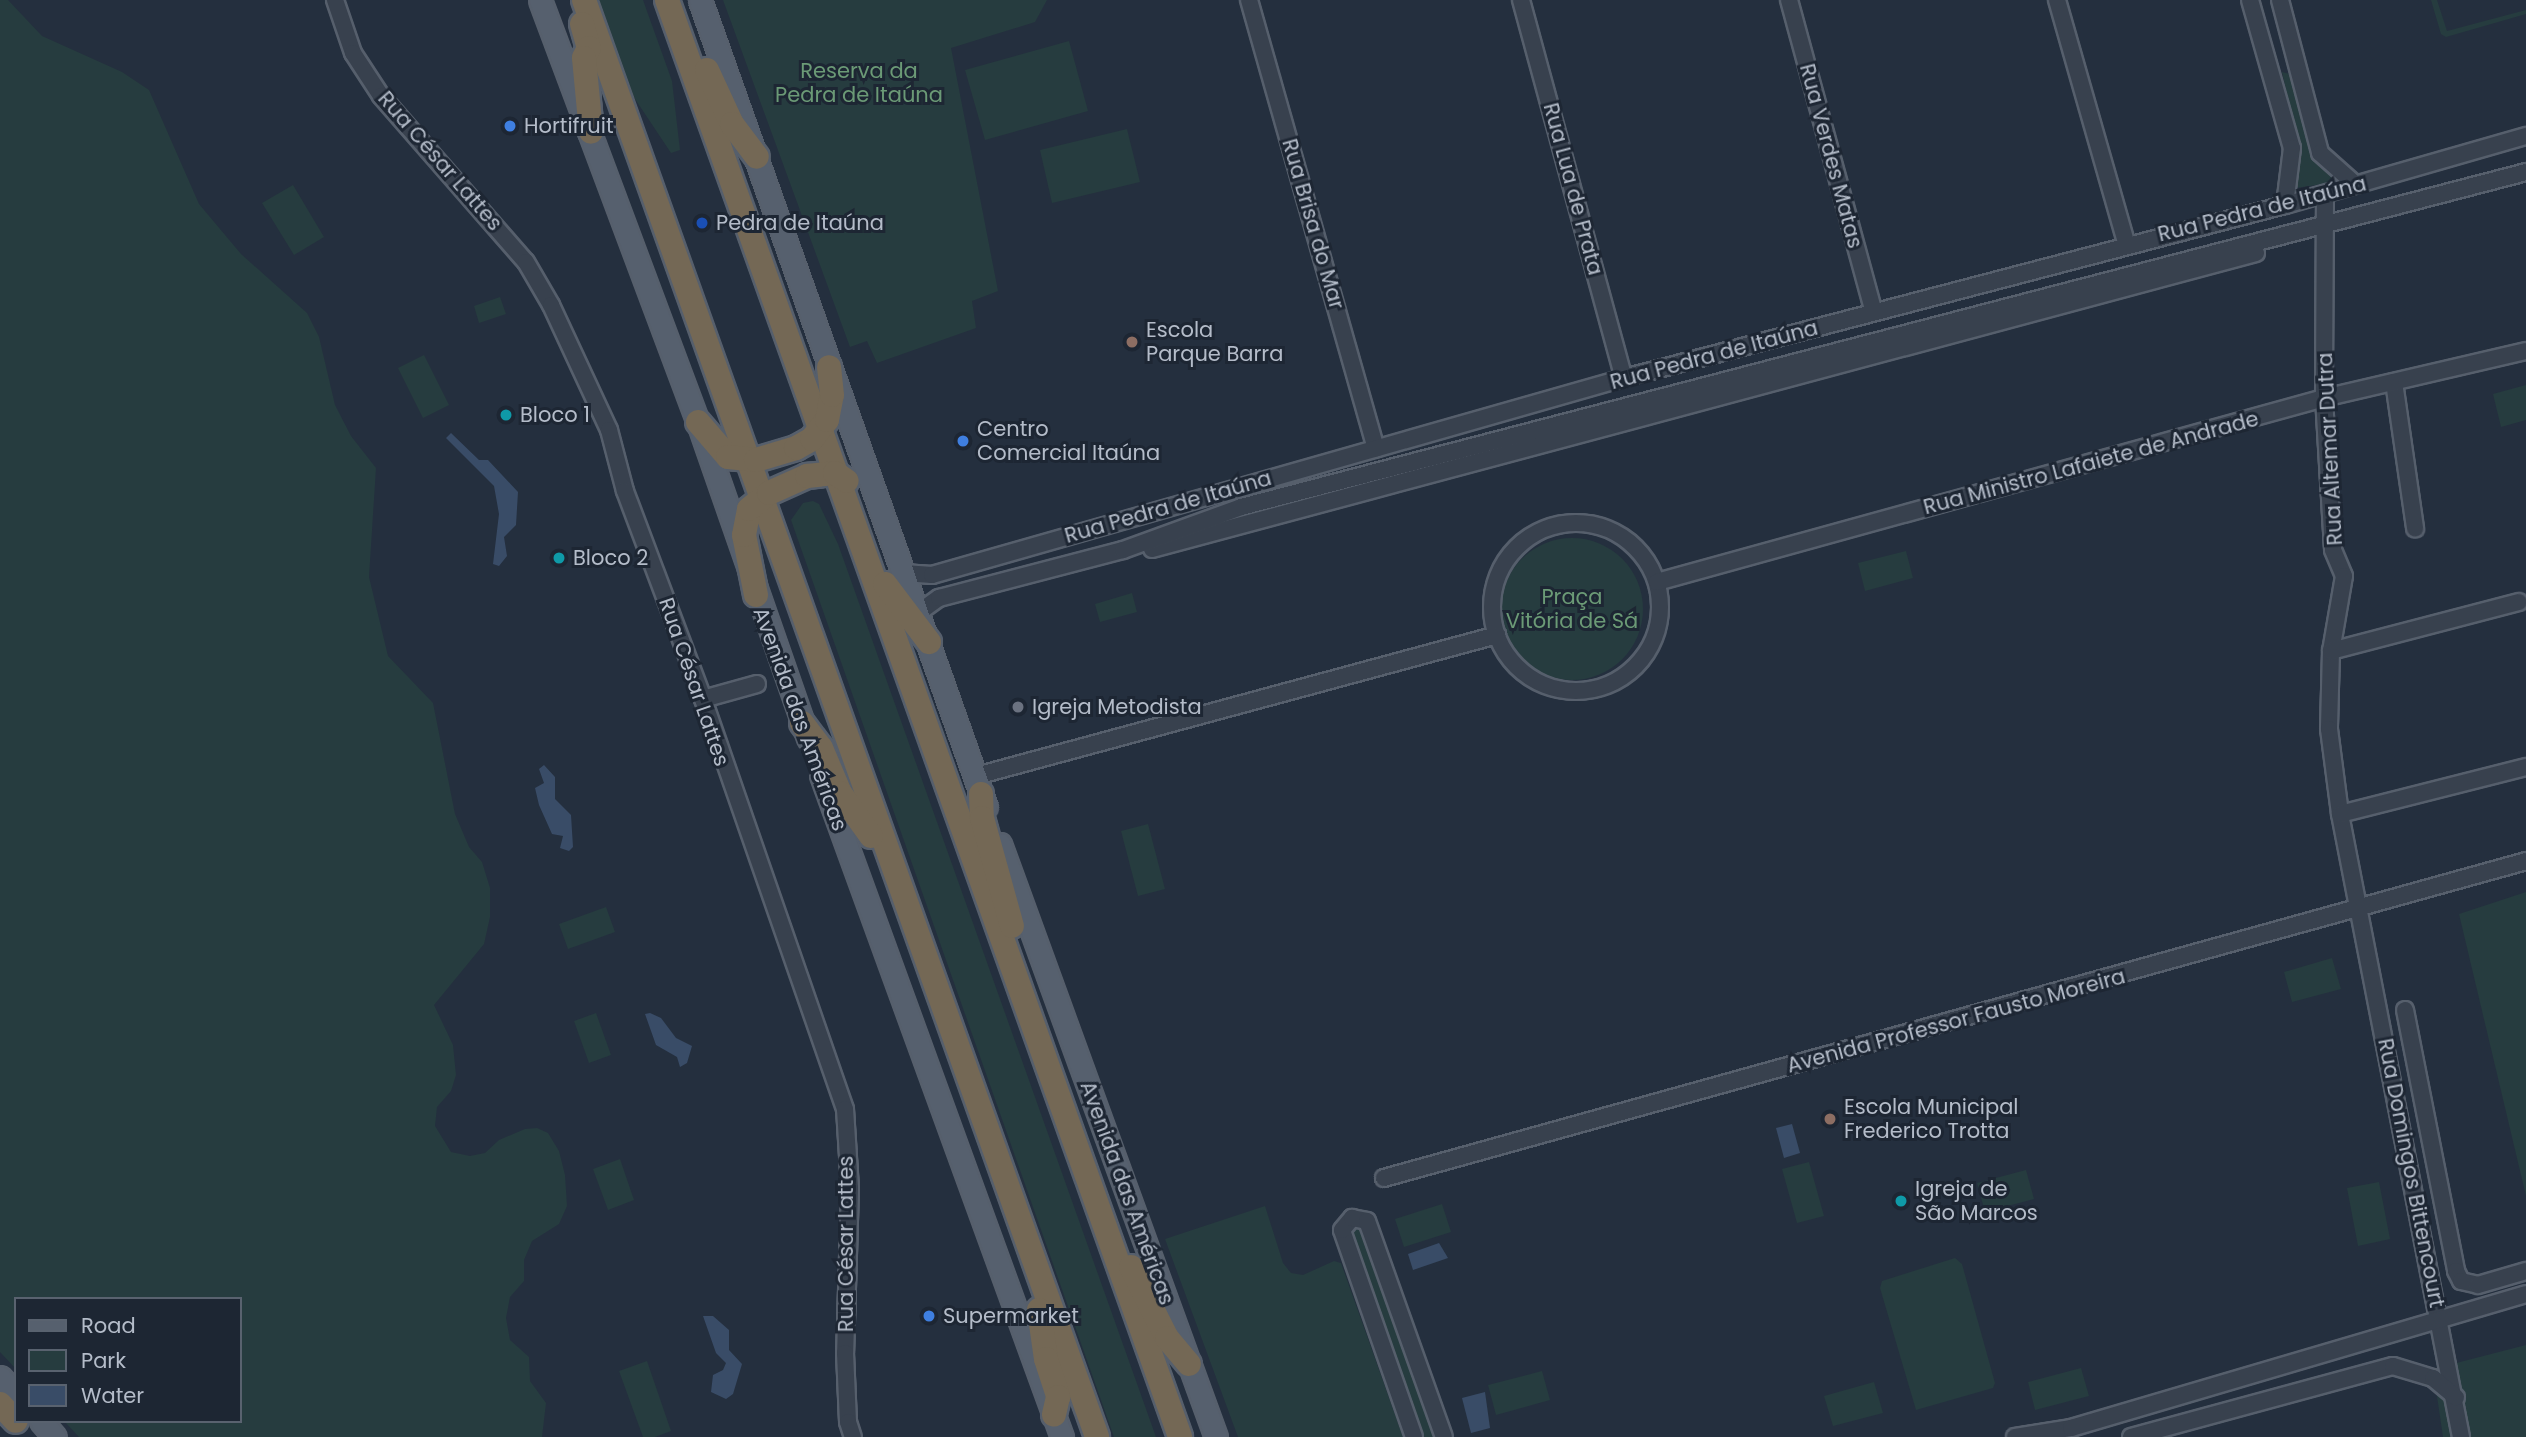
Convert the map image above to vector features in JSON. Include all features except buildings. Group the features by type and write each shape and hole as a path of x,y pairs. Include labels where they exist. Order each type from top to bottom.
{"highway":[{"path":"574,0 589,48 584,58 591,132"},
{"name":"Avenida das Américas","path":"584,0 1027,1251 1097,1437"},
{"name":"Avenida das Américas","path":"667,0 1180,1437"},
{"path":"677,0 732,124 757,157"},
{"path":"698,422 722,453 746,460 796,448 820,432 831,409 829,367"},
{"path":"756,595 743,521 759,500 789,482 835,473 852,491 885,584 929,642"},
{"path":"802,723 821,748 840,793 894,873"},
{"path":"979,785 982,818 1025,970 1032,1022"},
{"path":"1103,1218 1122,1247 1167,1338 1189,1364"},
{"path":"1027,1251 1045,1352 1058,1397 1058,1426"},
{"path":"0,1404 14,1419"},
{"path":"18,1423 31,1437"}],"main road":[{"name":"Avenida das Américas","path":"540,0 698,422 756,595 1058,1426"},
{"name":"Avenida das Américas","path":"700,0 979,785 1216,1437"},
{"path":"0,1377 14,1392"},
{"path":"43,1423 55,1437"}],"street":[{"name":"Rua César Lattes","path":"335,0 354,53 381,96 499,228 551,305 609,430 625,491 703,699 845,1109 850,1188 845,1353 848,1422 853,1437"},
{"name":"Rua Brisa do Mar","path":"1249,0 1376,448"},
{"name":"Rua Lua de Prata","path":"1521,0 1624,379"},
{"name":"Rua Verdes Matas","path":"1788,0 1874,312"},
{"path":"2057,0 2126,243"},
{"path":"2250,0 2292,148 2285,205"},
{"path":"2280,0 2320,153 2356,185"},
{"name":"Rua Pedra de Itaúna","path":"904,573 932,575 1624,379 2126,243 2285,205 2526,136"},
{"name":"Rua Pedra de Itaúna","path":"918,613 939,598 1123,550 1241,507 2326,229 2526,172"},
{"path":"1078,533 1084,560 1129,555 2326,229 2526,181"},
{"name":"Rua Altemar Dutra","path":"2325,194 2324,398 2333,550 2344,576 2331,651 2329,729 2340,814 2360,910"},
{"name":"Rua Ministro Lafaiete de Andrade","path":"1657,582 2324,398 2526,351"},
{"path":"2394,382 2415,528"},
{"path":"1115,522 1123,550"},
{"path":"1576,522 1603,526 1627,539 1645,558 1657,582 1661,611 1655,639 1632,670 1616,682 1589,691 1560,691 1533,680 1511,661 1497,635 1492,609 1495,582 1507,558 1526,539 1550,526 1576,522"},
{"path":"2331,651 2519,602"},
{"path":"979,785 1497,635"},
{"path":"703,699 757,684"},
{"path":"2340,814 2526,767"},
{"name":"Avenida Professor Fausto Moreira","path":"1384,1178 2360,910 2526,861"},
{"name":"Rua Domingos Bittencourt","path":"2360,910 2456,1397 2461,1437"},
{"path":"2405,1010 2456,1271 2461,1281 2478,1285 2526,1271"},
{"path":"1414,1437 1342,1230 1352,1218 1367,1221 1444,1437"},
{"path":"2015,1437 2071,1428 2440,1317 2526,1294"},
{"path":"2131,1437 2380,1368 2414,1369 2433,1378 2456,1397"}],"green space":[{"path":"0,0 8,0 42,36 122,72 149,90 199,204 241,254 307,313 319,337 335,405 351,436 376,468 369,577 388,656 433,703 455,814 469,847 482,862 490,888 490,917 484,944 434,1005 453,1045 456,1075 451,1091 437,1107 435,1126 451,1152 470,1156 485,1153 499,1140 525,1129 537,1128 548,1133 559,1151 565,1175 567,1206 559,1224 532,1241 524,1260 524,1281 510,1297 506,1318 510,1340 529,1357 530,1381 546,1403 542,1437 79,1437 66,1423 242,1423 242,1297 14,1297 14,1367 0,1352"},
{"path":"598,0 643,0 672,81 680,150 671,153 633,96"},
{"name":"Reserva da Pedra de Itaúna","path":"723,0 1047,0 1035,22 951,48 998,291 972,301 976,328 877,363 867,341 850,347"},
{"path":"2431,0 2437,0 2447,31 2526,10 2526,14 2446,37 2441,34"},
{"path":"1069,41 1088,111 985,140 965,70"},
{"path":"2282,72 2290,74 2311,145 2336,182 2296,188 2300,151"},
{"path":"1127,129 1140,182 1052,203 1040,150"},
{"path":"293,185 324,237 294,255 262,203"},
{"path":"500,297 506,314 479,323 474,306"},
{"path":"424,355 449,405 423,418 398,368"},
{"path":"2526,385 2526,420 2501,427 2493,394"},
{"path":"813,501 819,504 838,544 1156,1437 1114,1437 791,520 803,503"},
{"name":"Praça Vitória de Sá","path":"1572,538 1599,544 1622,559 1637,582 1643,609 1637,636 1622,659 1599,674 1572,680 1545,674 1522,659 1507,636 1501,609 1507,582 1522,559 1545,544"},
{"path":"1906,551 1913,578 1865,591 1858,563"},
{"path":"1132,593 1137,612 1100,622 1095,604"},
{"path":"1148,824 1165,889 1138,896 1121,831"},
{"path":"2526,892 2526,1196 2459,914"},
{"path":"606,907 615,932 568,949 559,924"},
{"path":"2332,958 2341,989 2292,1002 2284,972"},
{"path":"596,1013 611,1055 589,1063 574,1021"},
{"path":"620,1159 634,1200 608,1210 593,1169"},
{"path":"1809,1162 1824,1216 1797,1223 1782,1169"},
{"path":"2026,1170 2034,1199 1985,1212 1977,1183"},
{"path":"2379,1182 2390,1239 2358,1246 2347,1188"},
{"path":"1442,1204 1451,1232 1404,1247 1395,1219"},
{"path":"1265,1206 1283,1263 1291,1273 1303,1275 1334,1261 1341,1263 1403,1437 1238,1437 1165,1239"},
{"path":"1361,1227 1438,1437 1423,1437 1351,1235 1352,1228"},
{"path":"1955,1258 1962,1264 1995,1383 1993,1388 1916,1410 1880,1288 1882,1281"},
{"path":"2526,1345 2526,1437 2443,1437 2433,1369"},
{"path":"647,1361 671,1431 655,1437 643,1437 619,1371"},
{"path":"2081,1368 2089,1396 2035,1410 2028,1382"},
{"path":"1542,1371 1550,1400 1496,1415 1488,1385"},
{"path":"1874,1382 1883,1413 1833,1426 1824,1396"}],"water":[{"path":"451,433 479,460 488,460 518,492 516,525 504,537 507,556 499,566 493,564 499,514 494,486 446,438"},
{"path":"544,765 555,777 555,799 571,815 573,847 569,851 560,848 563,836 552,834 539,805 535,788 544,783 539,769"},
{"path":"650,1013 661,1018 676,1038 692,1046 687,1063 680,1067 677,1057 656,1045 645,1014"},
{"path":"1792,1124 1800,1153 1784,1158 1776,1128"},
{"path":"1439,1243 1448,1258 1413,1270 1408,1254"},
{"path":"703,1316 713,1316 729,1330 729,1350 742,1364 733,1394 726,1399 711,1392 713,1375 723,1370 726,1363 716,1353"},
{"path":"1485,1392 1490,1428 1471,1433 1462,1398"}],"place":[{"name":"Hortifruit","path":"510,126"},
{"name":"Pedra de Itaúna","path":"702,223"},
{"name":"Escola Parque Barra","path":"1132,342"},
{"name":"Bloco 1","path":"506,415"},
{"name":"Centro Comercial Itaúna","path":"963,441"},
{"name":"Bloco 2","path":"559,558"},
{"name":"Igreja Metodista","path":"1018,707"},
{"name":"Escola Municipal Frederico Trotta","path":"1830,1119"},
{"name":"Igreja de São Marcos","path":"1901,1201"},
{"name":"Supermarket","path":"929,1316"}]}
